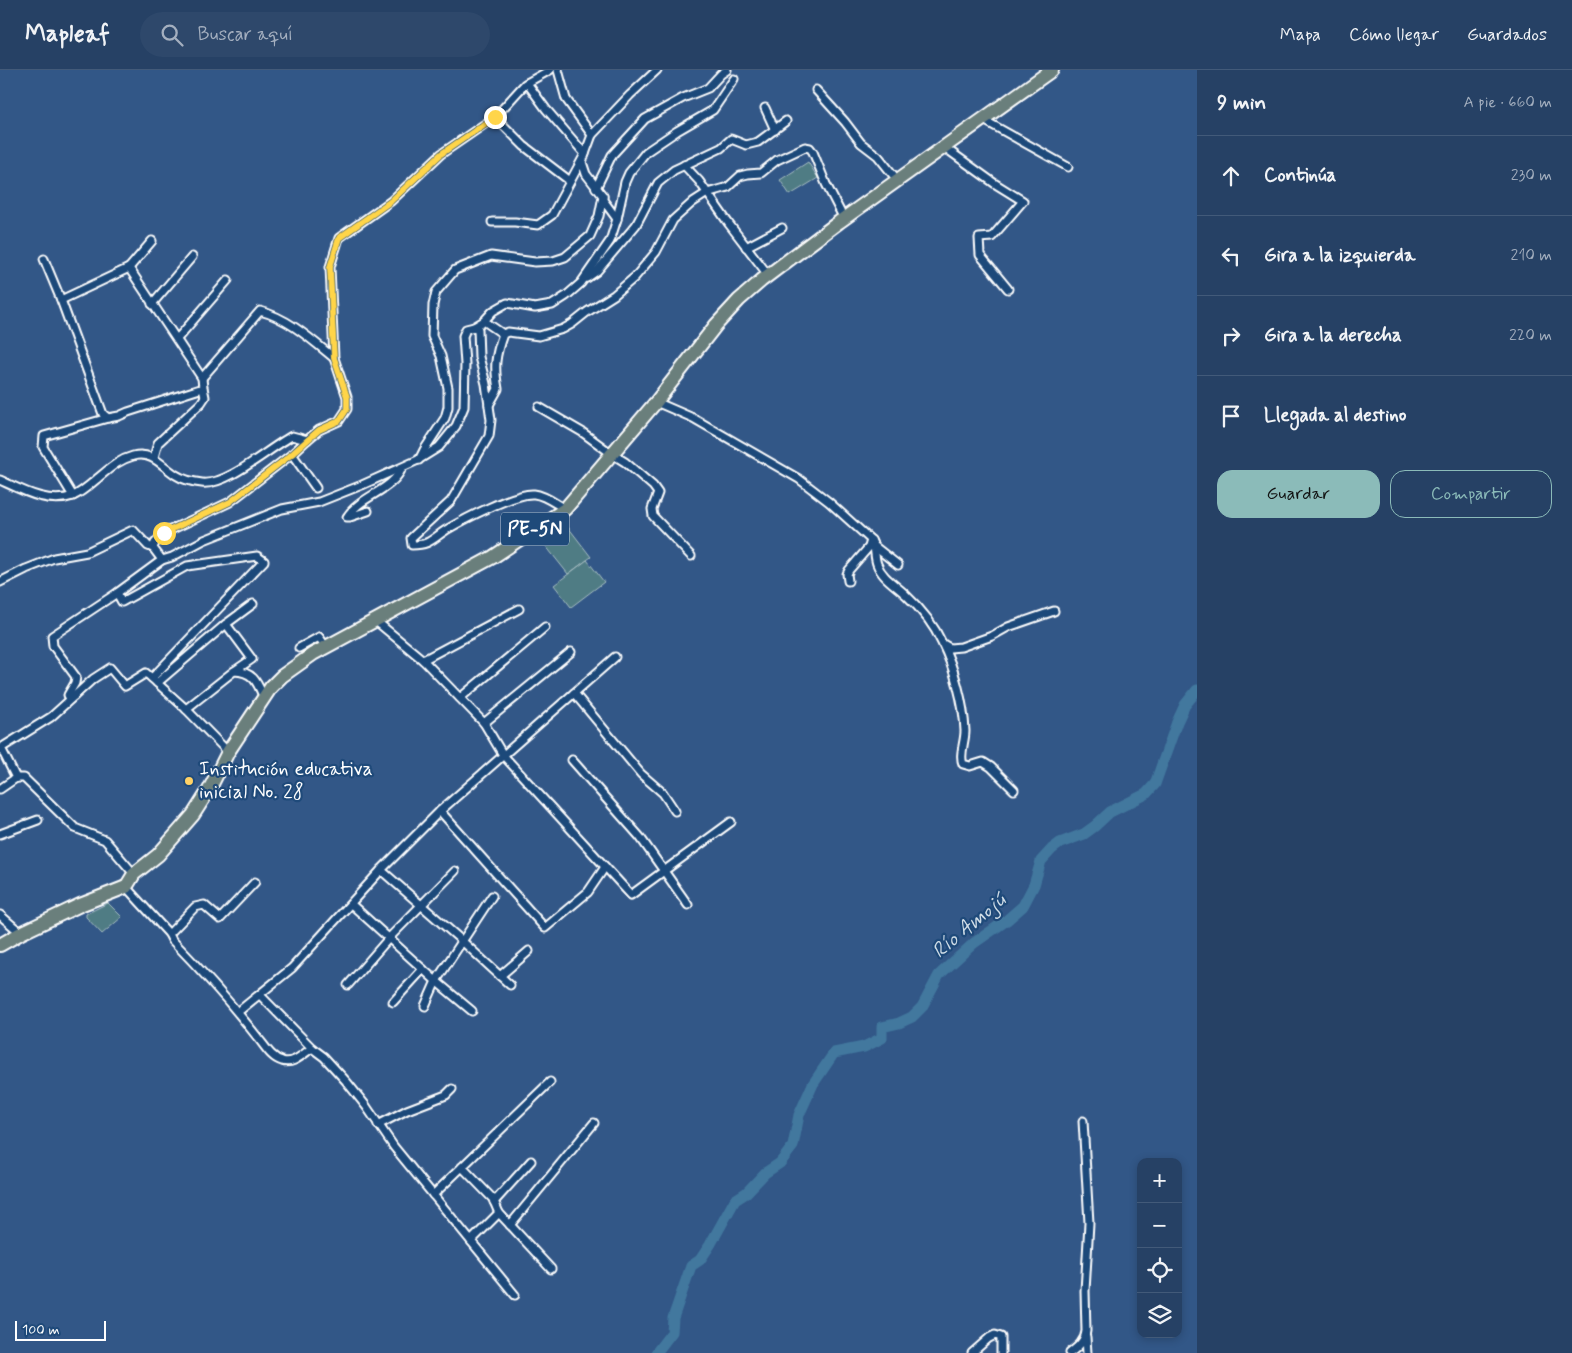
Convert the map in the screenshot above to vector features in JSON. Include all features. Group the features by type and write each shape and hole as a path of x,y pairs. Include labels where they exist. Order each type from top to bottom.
{"highway":[{"name":"PE-5N","path":"126,887 134,874 158,855 193,815 209,790 228,752 264,698 282,676 326,647 493,557 565,509 739,300 762,280 844,219 1052,70"},
{"path":"0,945 80,905 126,887"}],"street":[{"path":"153,548 164,533 230,502 292,454 319,430 339,421 347,409 347,397 334,358 330,267 339,238 391,201 441,154 495,117 527,83 550,70"},
{"path":"558,70 566,99 592,135"},
{"path":"617,219 586,174 582,162 592,135 657,70"},
{"path":"596,188 612,155 645,119 682,98 708,88 727,70"},
{"path":"580,283 610,241 629,173 646,152 677,131 714,110 734,79"},
{"path":"527,83 546,109 585,154"},
{"path":"816,90 861,143 878,156 898,181"},
{"path":"765,108 775,130"},
{"path":"495,117 524,146 570,181"},
{"path":"982,119 1068,167"},
{"path":"228,752 186,709 146,673 125,686 110,668 70,699 68,695 75,683 76,677 53,646 52,636 117,593 162,560 172,557 204,540 282,509 318,502 362,485 418,460 438,447 456,426 464,407 463,336 466,329 484,321 493,311 507,303 535,308 552,305 566,296 580,283 598,271 636,225 658,183 674,170 721,148 731,139 746,145 758,142 786,121"},
{"path":"503,334 508,332 540,336 564,329 614,295 635,277 656,252 673,220 693,202 707,193 728,187 740,176 760,173 777,160 805,147 810,148 813,152 826,184 844,219"},
{"path":"944,147 994,183 1022,200 992,237 979,238 980,255 1008,289"},
{"path":"492,222 538,224 552,215 585,154"},
{"path":"684,165 696,177 769,276"},
{"path":"418,460 445,418 448,407 448,388 441,356 432,336 433,304 436,292 455,270 491,256 535,262 553,261 565,257 590,236 599,216 602,196"},
{"path":"746,247 782,228"},
{"path":"61,300 129,268 152,241"},
{"path":"152,304 192,258"},
{"path":"44,259 103,414 108,418"},
{"path":"129,268 202,378 205,397 158,443 154,457"},
{"path":"177,339 228,280"},
{"path":"202,378 260,311 274,314 310,338 334,358"},
{"path":"484,321 503,334"},
{"path":"474,327 478,329 479,357 489,406 489,436 451,501 411,538 412,544 424,545 447,530 524,494 540,495 565,509"},
{"path":"489,406 498,389 495,371 496,358 503,334"},
{"path":"73,496 43,447 44,436 119,416 203,388"},
{"path":"656,402 693,418 799,479 829,502 898,565"},
{"path":"539,407 582,432 625,462 655,489 658,495 652,509 653,516 691,556"},
{"path":"0,480 32,495 54,499 73,496 98,478 114,463 134,455 154,457 177,476 202,483 218,481 255,462 292,436 307,440"},
{"path":"292,454 316,488"},
{"path":"368,511 347,517 361,503 391,482 402,468"},
{"path":"0,582 54,558 87,552 133,530 148,546 153,548 162,560"},
{"path":"848,580 847,574 849,570 872,543"},
{"path":"872,543 877,564 882,573 907,596 934,628 943,644 956,681 964,720 965,743 960,759 963,764 970,766 983,762 991,767 1014,790"},
{"path":"117,593 122,602 187,566 257,556 264,561 154,680"},
{"path":"154,680 253,604"},
{"path":"423,660 519,609"},
{"path":"943,644 950,648 961,647 992,636 1008,627 1054,611"},
{"path":"376,620 423,660 484,723 503,755 631,895 731,822"},
{"path":"186,709 231,672 252,659 226,624"},
{"path":"460,698 545,627"},
{"path":"299,648 318,637 326,647"},
{"path":"484,723 572,652"},
{"path":"239,1011 292,968 382,870 440,811 615,657"},
{"path":"236,670 255,679 264,698"},
{"path":"16,778 1,748 51,717 94,679"},
{"path":"574,692 642,774 663,794 675,811"},
{"path":"572,760 640,837 688,905"},
{"path":"0,789 16,778 24,778 75,828 105,840 134,874"},
{"path":"440,811 545,928 588,892 605,867"},
{"path":"0,834 38,820"},
{"path":"382,870 510,985"},
{"path":"348,985 389,938 455,871"},
{"path":"169,934 195,907 204,905 220,919 255,882"},
{"path":"126,887 169,934 172,940 239,1011 274,1058 284,1062 293,1061 312,1048"},
{"path":"425,1006 436,981 492,896"},
{"path":"351,904 472,1011"},
{"path":"0,915 21,933"},
{"path":"500,976 529,951"},
{"path":"393,1002 423,969"},
{"path":"260,995 346,1081 433,1195 515,1295"},
{"path":"433,1195 550,1082"},
{"path":"378,1125 407,1110 446,1095 452,1089"},
{"path":"1083,1122 1089,1223 1086,1291 1087,1353"},
{"path":"510,1225 594,1123"},
{"path":"494,1202 531,1161"},
{"path":"462,1167 494,1202 499,1213 551,1269"},
{"path":"471,1241 499,1213"},
{"path":"972,1353 995,1334 1001,1337 1001,1353"},
{"path":"1070,1353 1078,1348 1086,1338"}],"green space":[{"path":"808,162 818,178 790,195 780,180"},
{"path":"568,527 591,557 568,574 545,545"},
{"path":"587,560 604,582 571,607 554,585"},
{"path":"108,903 122,917 102,934 86,917 86,914"}],"waterway":[{"name":"Río Amojú","path":"656,1353 672,1332 673,1318 691,1266 700,1260 735,1200 746,1193 765,1173 780,1163 793,1146 799,1115 813,1084 834,1053 864,1047 882,1038 882,1027 899,1023 912,1017 922,1007 939,975 974,943 1007,920 1023,906 1034,885 1041,861 1052,849 1060,843 1084,834 1110,812 1146,794 1155,784 1185,705 1197,690"}],"place":[{"name":"Institución educativa inicial No. 28","path":"189,781"}],"route":[{"path":"164,533 230,502 292,454 319,430 339,421 347,409 347,397 334,358 334,323 330,267 339,238 391,201 441,154 495,117"}]}
